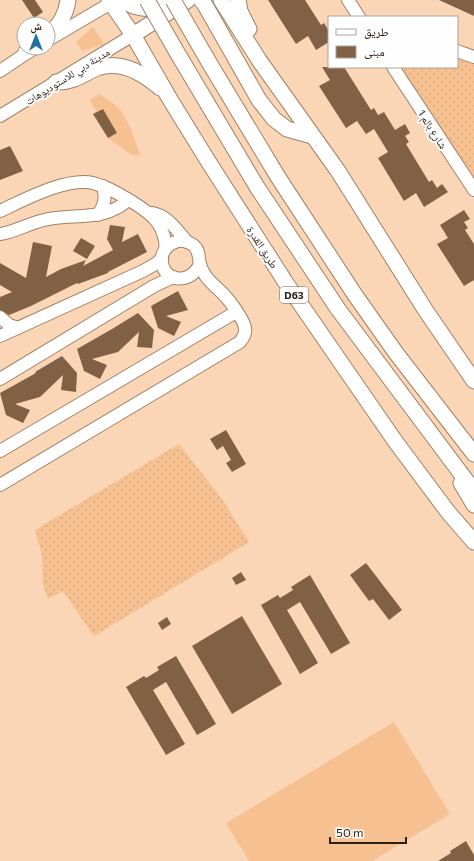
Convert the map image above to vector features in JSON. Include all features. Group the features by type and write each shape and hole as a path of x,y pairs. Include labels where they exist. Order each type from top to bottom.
{"main road":[{"path":"56,28 64,17 68,0"},
{"name":"D63","path":"147,0 257,187 338,309 474,491"},
{"path":"201,0 259,100 269,113 287,129 312,136"},
{"path":"221,0 259,60 334,165 426,311 474,381"},
{"path":"238,0 243,18 256,42 259,60"},
{"path":"115,1 141,8 180,2"},
{"name":"طريق القدرة","path":"115,1 171,101 246,221 395,441 448,512 474,542"},
{"path":"133,35 180,2"},
{"path":"180,2 213,70 278,177 364,308 396,353 474,454"},
{"path":"56,82 73,80 98,68 118,66 128,68 145,77 159,88 171,101"},
{"path":"452,462 462,487 474,505"}],"street":[{"path":"348,0 358,16"},
{"path":"56,35 115,1"},
{"name":"مدينة دبي للاستوديوهات","path":"0,116 133,35"},
{"path":"458,51 474,57"},
{"path":"0,70 22,56"},
{"name":"شارع بالم 1","path":"394,68 474,190"},
{"path":"0,211 69,183 92,183 102,186 149,212 160,224 163,230 164,253 162,265 165,270 179,278 213,285"},
{"path":"98,215 105,201 102,186"},
{"path":"0,234 46,219 104,214 117,209 128,200"},
{"path":"149,212 156,213 168,220 187,242"},
{"path":"0,336 143,271 157,263 172,243 179,241 187,242 198,250 200,264 197,271 191,276 179,278 154,286 0,379"},
{"path":"0,485 240,342 243,338 245,329 226,297 213,285 200,264"},
{"path":"0,451 236,312"},
{"path":"0,317 9,325 18,328"}],"shaded area":[{"path":"93,27 104,44 82,51 76,42"},
{"path":"458,54 474,61 474,177 400,68 458,68"},
{"path":"99,94 120,110 130,128 140,155 132,155 108,138 117,133 103,109 97,112 90,100"},
{"path":"179,444 222,499 249,542 94,636 63,591 48,599 43,585 42,555 35,530"},
{"path":"394,722 450,814 372,861 249,861 226,823"}],"building":[{"path":"22,0 35,0 43,12 37,16 33,16"},
{"path":"268,0 305,0 321,25 324,23 328,29 328,43 316,50 308,36 296,44"},
{"path":"439,0 474,0 474,16"},
{"path":"322,67 345,68 371,110 374,108 378,115 384,112 395,130 405,124 410,133 405,136 409,142 406,144 429,182 432,180 437,188 442,184 448,192 424,207 416,193 404,201 378,158 388,152 374,129 366,134 357,121 346,128 319,86 330,80"},
{"path":"103,109 117,133 108,138 93,114"},
{"path":"10,146 23,171 0,180 0,150"},
{"path":"464,210 470,219 464,222 468,228 465,230 474,244 474,280 464,286 437,244 448,238 440,225"},
{"path":"110,225 125,227 122,242 138,234 147,252 108,273 78,284 77,283 31,306 9,315 0,310 0,297 12,292 0,285 0,263 26,278 33,242 52,246 46,277 61,269 86,260 83,266 113,250 107,239"},
{"path":"81,238 95,246 87,259 73,251"},
{"path":"178,291 188,310 166,316 181,322 174,336 158,328 151,306"},
{"path":"138,313 154,330 152,348 137,347 139,332 118,352 92,359 107,365 100,379 84,371 77,349"},
{"path":"62,356 77,373 76,392 61,390 63,375 40,397 15,404 30,410 23,423 6,415 0,393 36,373 35,372"},
{"path":"226,430 246,464 232,472 226,463 231,460 223,446 217,450 210,439"},
{"path":"366,563 402,610 389,620 373,599 369,601 350,575"},
{"path":"241,572 246,580 236,585 232,578"},
{"path":"310,575 350,643 331,654 300,602 287,610 318,663 300,674 261,605 278,595 280,598 293,590 291,587"},
{"path":"242,616 282,684 232,714 192,646"},
{"path":"167,617 171,624 162,630 158,623"},
{"path":"176,656 216,724 197,735 166,682 153,690 185,744 166,755 126,687 144,676 146,678 159,670 157,667"},
{"path":"466,841 474,855 474,861 438,861 451,853 450,851"}]}
